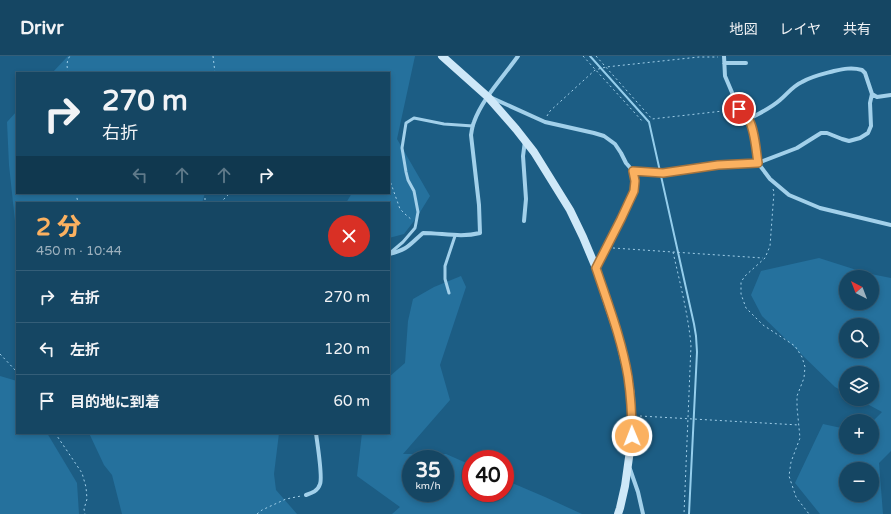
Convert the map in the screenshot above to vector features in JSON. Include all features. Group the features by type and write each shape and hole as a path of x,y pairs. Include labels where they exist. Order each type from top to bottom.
{"street":[{"path":"442,56 488,97 534,152 570,210 596,268 620,338 631,396 632,436 623,493 618,514"},
{"path":"390,254 404,250 423,233 455,236 480,233 479,205 472,135 473,126 478,111 518,56"},
{"path":"724,57 725,76 739,109 749,119 754,134 758,163 770,179 788,195 820,208 891,225"},
{"path":"724,63 746,63"},
{"path":"633,171 663,173 718,165 758,163 797,148 821,133 827,132 849,141 860,138 868,133 871,126 870,104 872,94 865,73 862,70 850,68 843,69 818,75 802,82 775,104 749,119"},
{"path":"872,94 877,97 891,95"},
{"path":"488,97 545,122 604,136 615,144 626,163 633,171 635,181 634,191 596,268"},
{"path":"524,221 526,199 523,156 525,140"},
{"path":"306,495 314,492 320,484 321,476 316,434"},
{"path":"628,465 644,514"}],"lane":[{"path":"390,253 403,242 414,228 418,212 414,191 408,180 406,172 402,148 406,123 414,118 444,124 473,126"},
{"path":"449,293 445,279 444,266 455,236"}],"path":[{"path":"68,72 68,58 70,56"},
{"path":"213,56 215,72"},
{"path":"583,56 643,122"},
{"path":"596,56 652,119 739,109"},
{"path":"545,122 550,111 595,70 606,67 699,57 724,57"},
{"path":"770,179 774,192 770,246 765,258 745,276 741,282 741,294 746,308 763,325 795,346 802,357 805,373 797,396 796,406 800,438 791,462 789,476 796,497 809,514"},
{"path":"390,181 400,209 416,223"},
{"path":"221,202 229,194"},
{"path":"606,248 765,258"},
{"path":"672,252 683,296 692,345 684,514"},
{"path":"0,354 16,371"},
{"path":"632,416 799,425"},
{"path":"56,434 82,473 86,486 87,499 84,509 85,514"},
{"path":"257,514 262,510 286,499 306,495"}],"shaded area":[{"path":"68,56 415,56 397,139 430,196 404,234 390,238 390,202 347,202 351,194 390,194 390,72 53,72"},
{"path":"16,112 16,194 205,194 202,202 16,202 16,231 9,165 7,122"},
{"path":"819,258 857,270 839,270 839,310 879,310 879,276 891,278 891,451 879,463 883,514 820,514 795,483 823,424 839,427 839,454 879,454 879,415 882,412 871,406 879,406 879,366 839,366 839,389 835,387 762,316 751,295 761,271"},
{"path":"461,276 466,287 440,365 450,400 406,450 402,450 402,502 454,502 454,458 462,461 462,502 514,502 514,484 582,514 392,514 400,507 357,476 362,434 390,434 390,376 405,363 408,321 413,299 434,287"},
{"path":"0,376 16,381 16,434 48,434 77,483 79,514 0,514"},
{"path":"89,434 279,434 274,474 276,490 297,514 122,514 112,475 104,465"}],"waterway":[{"path":"590,56 649,122 694,324 697,352 689,514"}],"route":[{"path":"632,436 631,396 620,338 596,268 634,191 635,181 633,171 663,173 718,165 758,163 754,134 749,119 739,109"}]}
